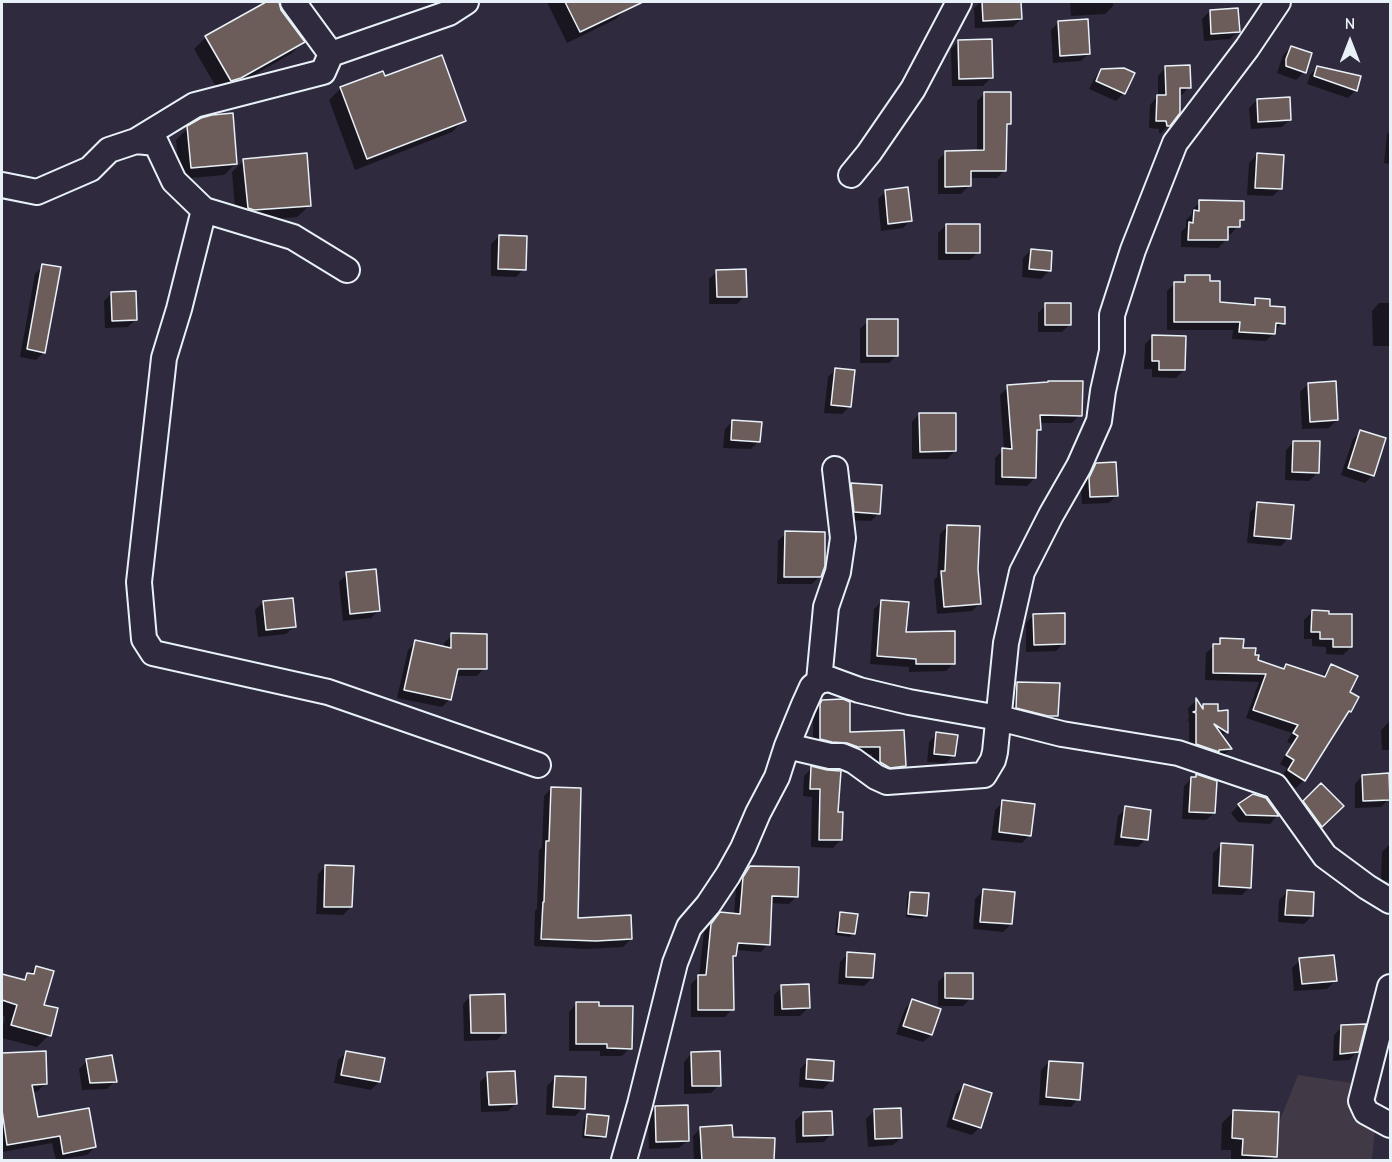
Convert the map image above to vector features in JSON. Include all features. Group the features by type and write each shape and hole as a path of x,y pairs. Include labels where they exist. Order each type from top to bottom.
{"street":[{"path":"294,2 331,54"},
{"path":"2,185 37,192 90,170 109,150 136,141 195,105 323,72 331,54 449,13 466,2"},
{"path":"851,175 869,153 913,88 959,2"},
{"path":"787,746 830,756 842,756 887,782 984,775 995,752 1006,643 1022,572 1079,466 1099,421 1112,351 1112,315 1133,250 1175,143 1247,48 1278,2"},
{"path":"136,141 156,143 174,181 204,210 293,237 348,270"},
{"path":"204,210 179,309 164,357 139,582 144,639 153,653 328,692 538,765"},
{"path":"819,681 826,607 838,572 843,538 835,469"},
{"path":"624,1161 675,963 689,927 708,905 743,848 777,777 802,707 812,687 819,681 829,679 859,690 909,702 999,718 1062,734 1178,753 1275,786 1325,856 1390,901"},
{"path":"1390,987 1360,1101 1366,1112 1390,1125"}],"shaded area":[{"path":"1298,1075 1379,1087 1372,1160 1264,1160"}],"building":[{"path":"266,2 279,2 281,10 305,42 241,78 231,81 205,36"},
{"path":"565,2 643,2 580,32"},
{"path":"982,2 1021,2 1022,19 983,21"},
{"path":"1238,8 1240,32 1211,34 1210,10"},
{"path":"1088,19 1090,54 1060,56 1058,21"},
{"path":"992,39 993,78 959,79 958,40"},
{"path":"1291,46 1312,53 1306,73 1286,66"},
{"path":"442,55 466,121 367,159 340,87 383,71 385,76"},
{"path":"1190,65 1191,88 1180,88 1180,113 1170,126 1167,126 1166,121 1156,121 1157,95 1166,95 1165,66"},
{"path":"1317,66 1361,76 1357,91 1314,76"},
{"path":"1124,68 1135,73 1125,94 1096,81 1101,69"},
{"path":"984,92 1011,92 1011,124 1007,124 1006,171 971,171 971,186 945,187 945,151 984,150"},
{"path":"1290,97 1291,120 1258,122 1257,99"},
{"path":"233,113 237,164 191,168 187,126 201,118"},
{"path":"307,153 311,206 254,210 248,208 243,159"},
{"path":"1257,153 1284,155 1282,189 1255,188"},
{"path":"908,187 912,221 888,224 885,190"},
{"path":"1199,200 1244,201 1244,220 1240,220 1240,227 1228,227 1228,240 1188,240 1189,222 1193,223 1194,210 1199,211"},
{"path":"946,224 980,224 980,253 946,253"},
{"path":"499,235 527,236 526,270 498,269"},
{"path":"1031,249 1052,251 1051,271 1029,269"},
{"path":"42,264 61,267 45,353 27,349"},
{"path":"746,269 747,297 717,297 716,270"},
{"path":"1185,275 1210,275 1210,281 1220,281 1220,302 1255,305 1255,298 1270,299 1270,306 1285,307 1285,324 1276,323 1275,334 1239,332 1240,322 1174,322 1174,282 1185,282"},
{"path":"136,291 137,320 112,321 111,292"},
{"path":"1045,303 1071,303 1071,325 1045,325"},
{"path":"867,319 898,319 898,356 867,356"},
{"path":"1152,335 1186,336 1185,370 1159,370 1159,361 1152,361"},
{"path":"835,368 855,370 851,407 831,405"},
{"path":"1048,381 1083,381 1082,416 1040,415 1041,430 1037,430 1036,478 1002,477 1002,448 1012,449 1007,385"},
{"path":"1336,381 1338,420 1310,422 1308,383"},
{"path":"919,413 956,413 956,451 920,452"},
{"path":"732,420 762,422 760,442 731,440"},
{"path":"1360,430 1386,438 1374,476 1348,468"},
{"path":"1293,441 1320,441 1319,473 1292,472"},
{"path":"1116,462 1118,496 1090,497 1089,478 1096,463"},
{"path":"851,483 882,485 880,514 854,512"},
{"path":"1257,502 1294,505 1291,539 1254,536"},
{"path":"947,525 980,526 978,569 981,604 944,607 941,571 945,571"},
{"path":"785,531 825,532 825,566 821,577 784,577"},
{"path":"376,569 380,611 350,614 346,572"},
{"path":"293,598 296,627 266,630 263,601"},
{"path":"881,600 909,602 906,632 955,631 955,664 916,664 916,659 877,656"},
{"path":"1312,610 1329,611 1329,614 1352,614 1352,647 1333,647 1333,639 1320,639 1320,632 1311,632"},
{"path":"1065,613 1065,644 1034,645 1033,614"},
{"path":"451,633 487,634 487,669 458,669 451,700 404,690 415,640 451,648"},
{"path":"1220,638 1244,639 1243,648 1256,648 1255,655 1259,655 1258,660 1284,669 1286,664 1325,677 1331,664 1358,676 1350,692 1359,697 1305,781 1288,770 1294,760 1286,755 1298,736 1293,733 1298,725 1253,710 1266,674 1213,673 1213,644 1220,644"},
{"path":"1017,682 1060,683 1058,716 1048,716 1016,708"},
{"path":"1196,698 1203,709 1203,704 1218,704 1218,711 1228,710 1228,733 1214,724 1232,749 1219,750 1219,752 1196,744 1196,713 1193,712 1196,711"},
{"path":"843,699 850,702 850,732 904,730 906,766 890,768 880,762 880,747 858,747 820,739 822,700"},
{"path":"936,732 958,735 955,756 934,754"},
{"path":"811,766 841,771 838,812 843,812 842,840 819,840 820,789 810,789"},
{"path":"1389,773 1390,800 1363,801 1362,775"},
{"path":"1196,774 1217,781 1215,813 1189,812 1191,777 1196,777"},
{"path":"1321,783 1344,806 1322,827 1303,801"},
{"path":"551,787 581,788 578,918 631,915 632,939 596,941 541,939"},
{"path":"1253,794 1266,798 1279,816 1246,815 1238,804"},
{"path":"1002,800 1035,804 1031,836 999,832"},
{"path":"1125,806 1151,810 1148,840 1121,837"},
{"path":"1221,843 1253,845 1251,888 1219,886"},
{"path":"325,865 354,866 352,907 324,907"},
{"path":"750,866 799,867 798,897 772,896 770,945 738,943 736,956 733,956 734,1010 698,1010 698,975 706,975 711,924 720,912 740,914 743,877"},
{"path":"983,889 1015,892 1012,924 980,922"},
{"path":"1287,890 1314,892 1313,916 1285,915"},
{"path":"910,892 929,893 927,916 908,914"},
{"path":"840,912 858,914 855,934 838,932"},
{"path":"847,952 875,954 873,978 846,977"},
{"path":"1334,955 1337,981 1302,984 1299,958"},
{"path":"36,966 54,971 44,1005 58,1008 51,1036 11,1025 17,1005 2,1000 2,974 25,980 27,973 34,974"},
{"path":"945,973 973,973 973,999 945,998"},
{"path":"809,984 810,1008 782,1009 781,985"},
{"path":"505,994 506,1033 471,1033 470,995"},
{"path":"912,999 941,1009 932,1035 903,1026"},
{"path":"576,1002 599,1002 599,1006 633,1006 632,1049 607,1048 607,1044 576,1044"},
{"path":"1366,1024 1359,1052 1340,1054 1341,1025"},
{"path":"46,1051 47,1084 32,1085 38,1117 89,1108 96,1147 63,1154 60,1136 7,1145 2,1110 2,1053"},
{"path":"346,1051 385,1058 380,1082 341,1075"},
{"path":"720,1051 721,1086 692,1086 691,1052"},
{"path":"112,1055 117,1082 90,1083 86,1059"},
{"path":"807,1059 834,1061 833,1081 806,1079"},
{"path":"1049,1061 1083,1063 1080,1100 1046,1097"},
{"path":"515,1071 517,1104 489,1105 487,1072"},
{"path":"555,1076 586,1077 585,1109 553,1107"},
{"path":"964,1084 992,1093 981,1128 953,1119"},
{"path":"688,1105 689,1141 656,1142 655,1106"},
{"path":"901,1108 902,1138 875,1139 874,1109"},
{"path":"1233,1110 1279,1112 1277,1157 1242,1155 1243,1139 1232,1138"},
{"path":"832,1111 833,1135 803,1136 803,1112"},
{"path":"587,1114 609,1116 606,1137 585,1135"},
{"path":"732,1125 733,1137 775,1138 774,1161 702,1161 700,1127"}]}
